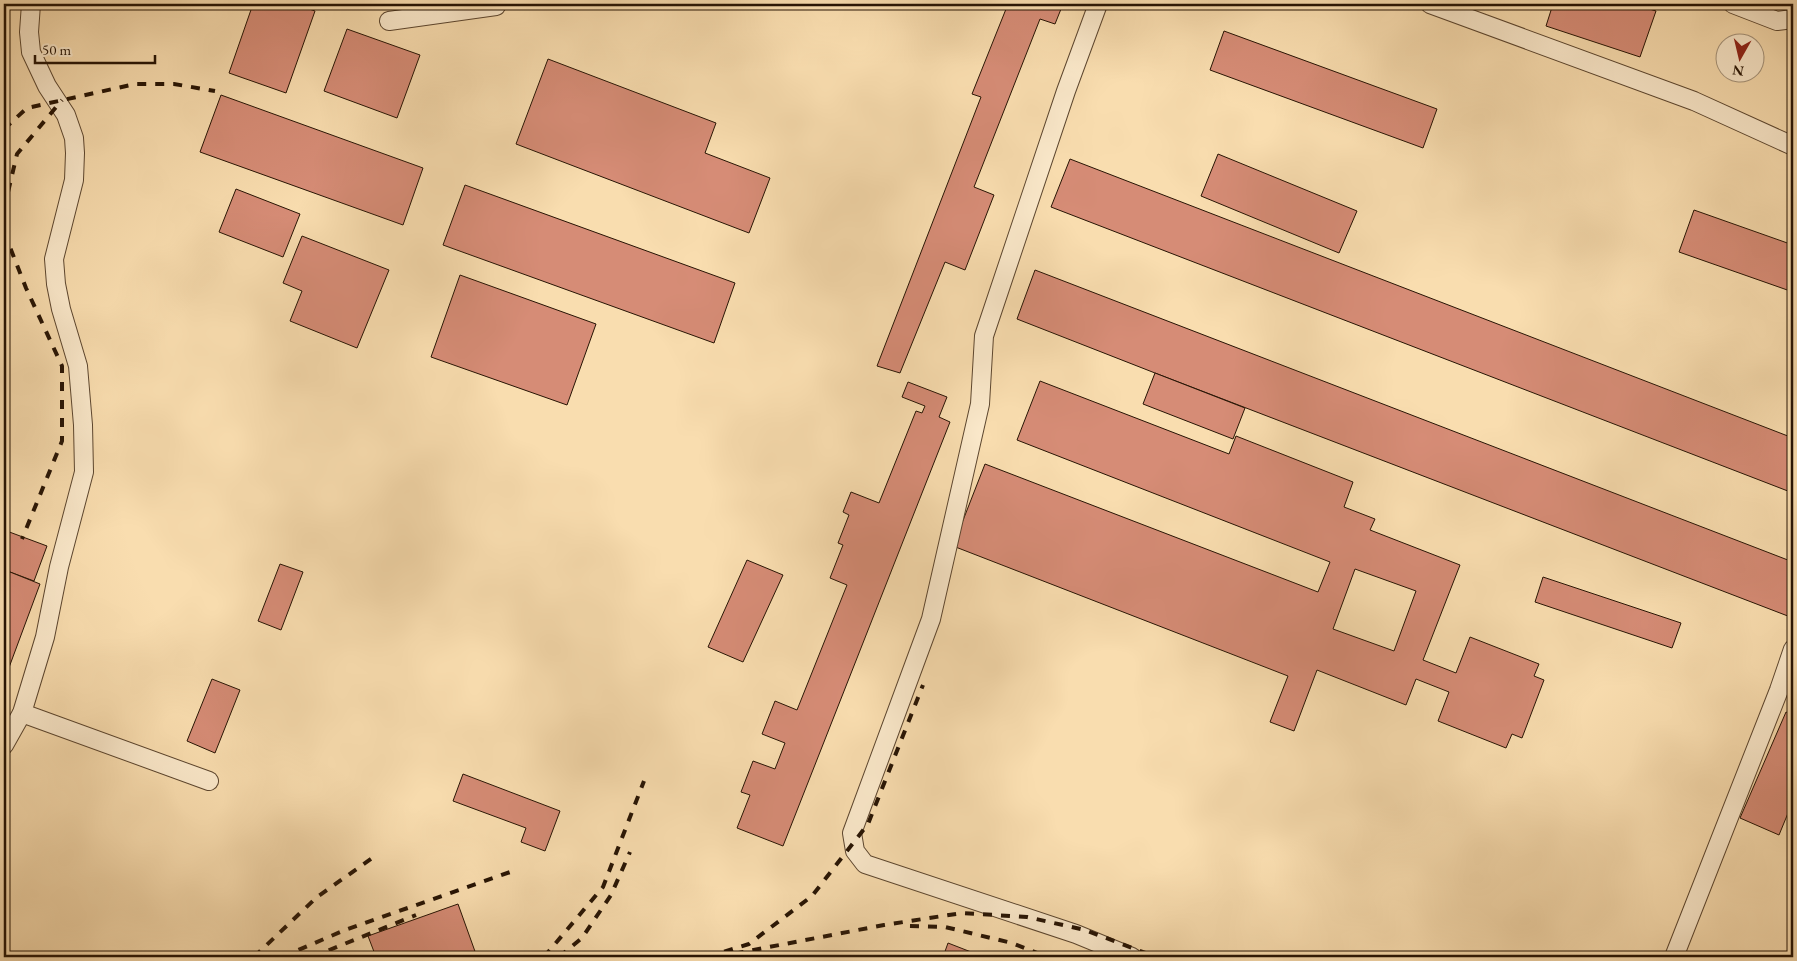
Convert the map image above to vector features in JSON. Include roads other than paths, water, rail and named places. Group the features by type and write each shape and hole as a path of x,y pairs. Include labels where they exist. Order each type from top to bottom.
{"lane":[{"path":"4,745 22,714 45,636 59,567 84,472 83,425 78,366 61,309 54,259 74,180 74,146 66,115 47,86 31,52 29,32 32,4"},
{"path":"389,21 496,6 497,4"},
{"path":"1098,4 1066,91 984,336 980,404 931,619 852,833 855,851 865,864 1076,934 1132,957"},
{"path":"1430,4 1694,101 1793,146"},
{"path":"1733,4 1777,20 1793,19"},
{"path":"1674,957 1786,690 1793,649"},
{"path":"22,714 208,781"}],"railway":[{"path":"4,129 27,108 135,84 174,84 215,91"},
{"path":"4,209 17,154 62,100"},
{"path":"4,232 26,288 62,366 62,441 22,539"},
{"path":"707,957 749,944 812,896 868,824 923,685"},
{"path":"544,957 603,887 644,781"},
{"path":"559,957 582,938 611,895 630,852"},
{"path":"254,957 317,897 378,854"},
{"path":"282,957 345,930 516,870"},
{"path":"717,957 884,925 962,913 1027,917 1085,930 1156,957"},
{"path":"312,957 416,915"},
{"path":"910,926 945,927 1012,943 1047,957"}]}
